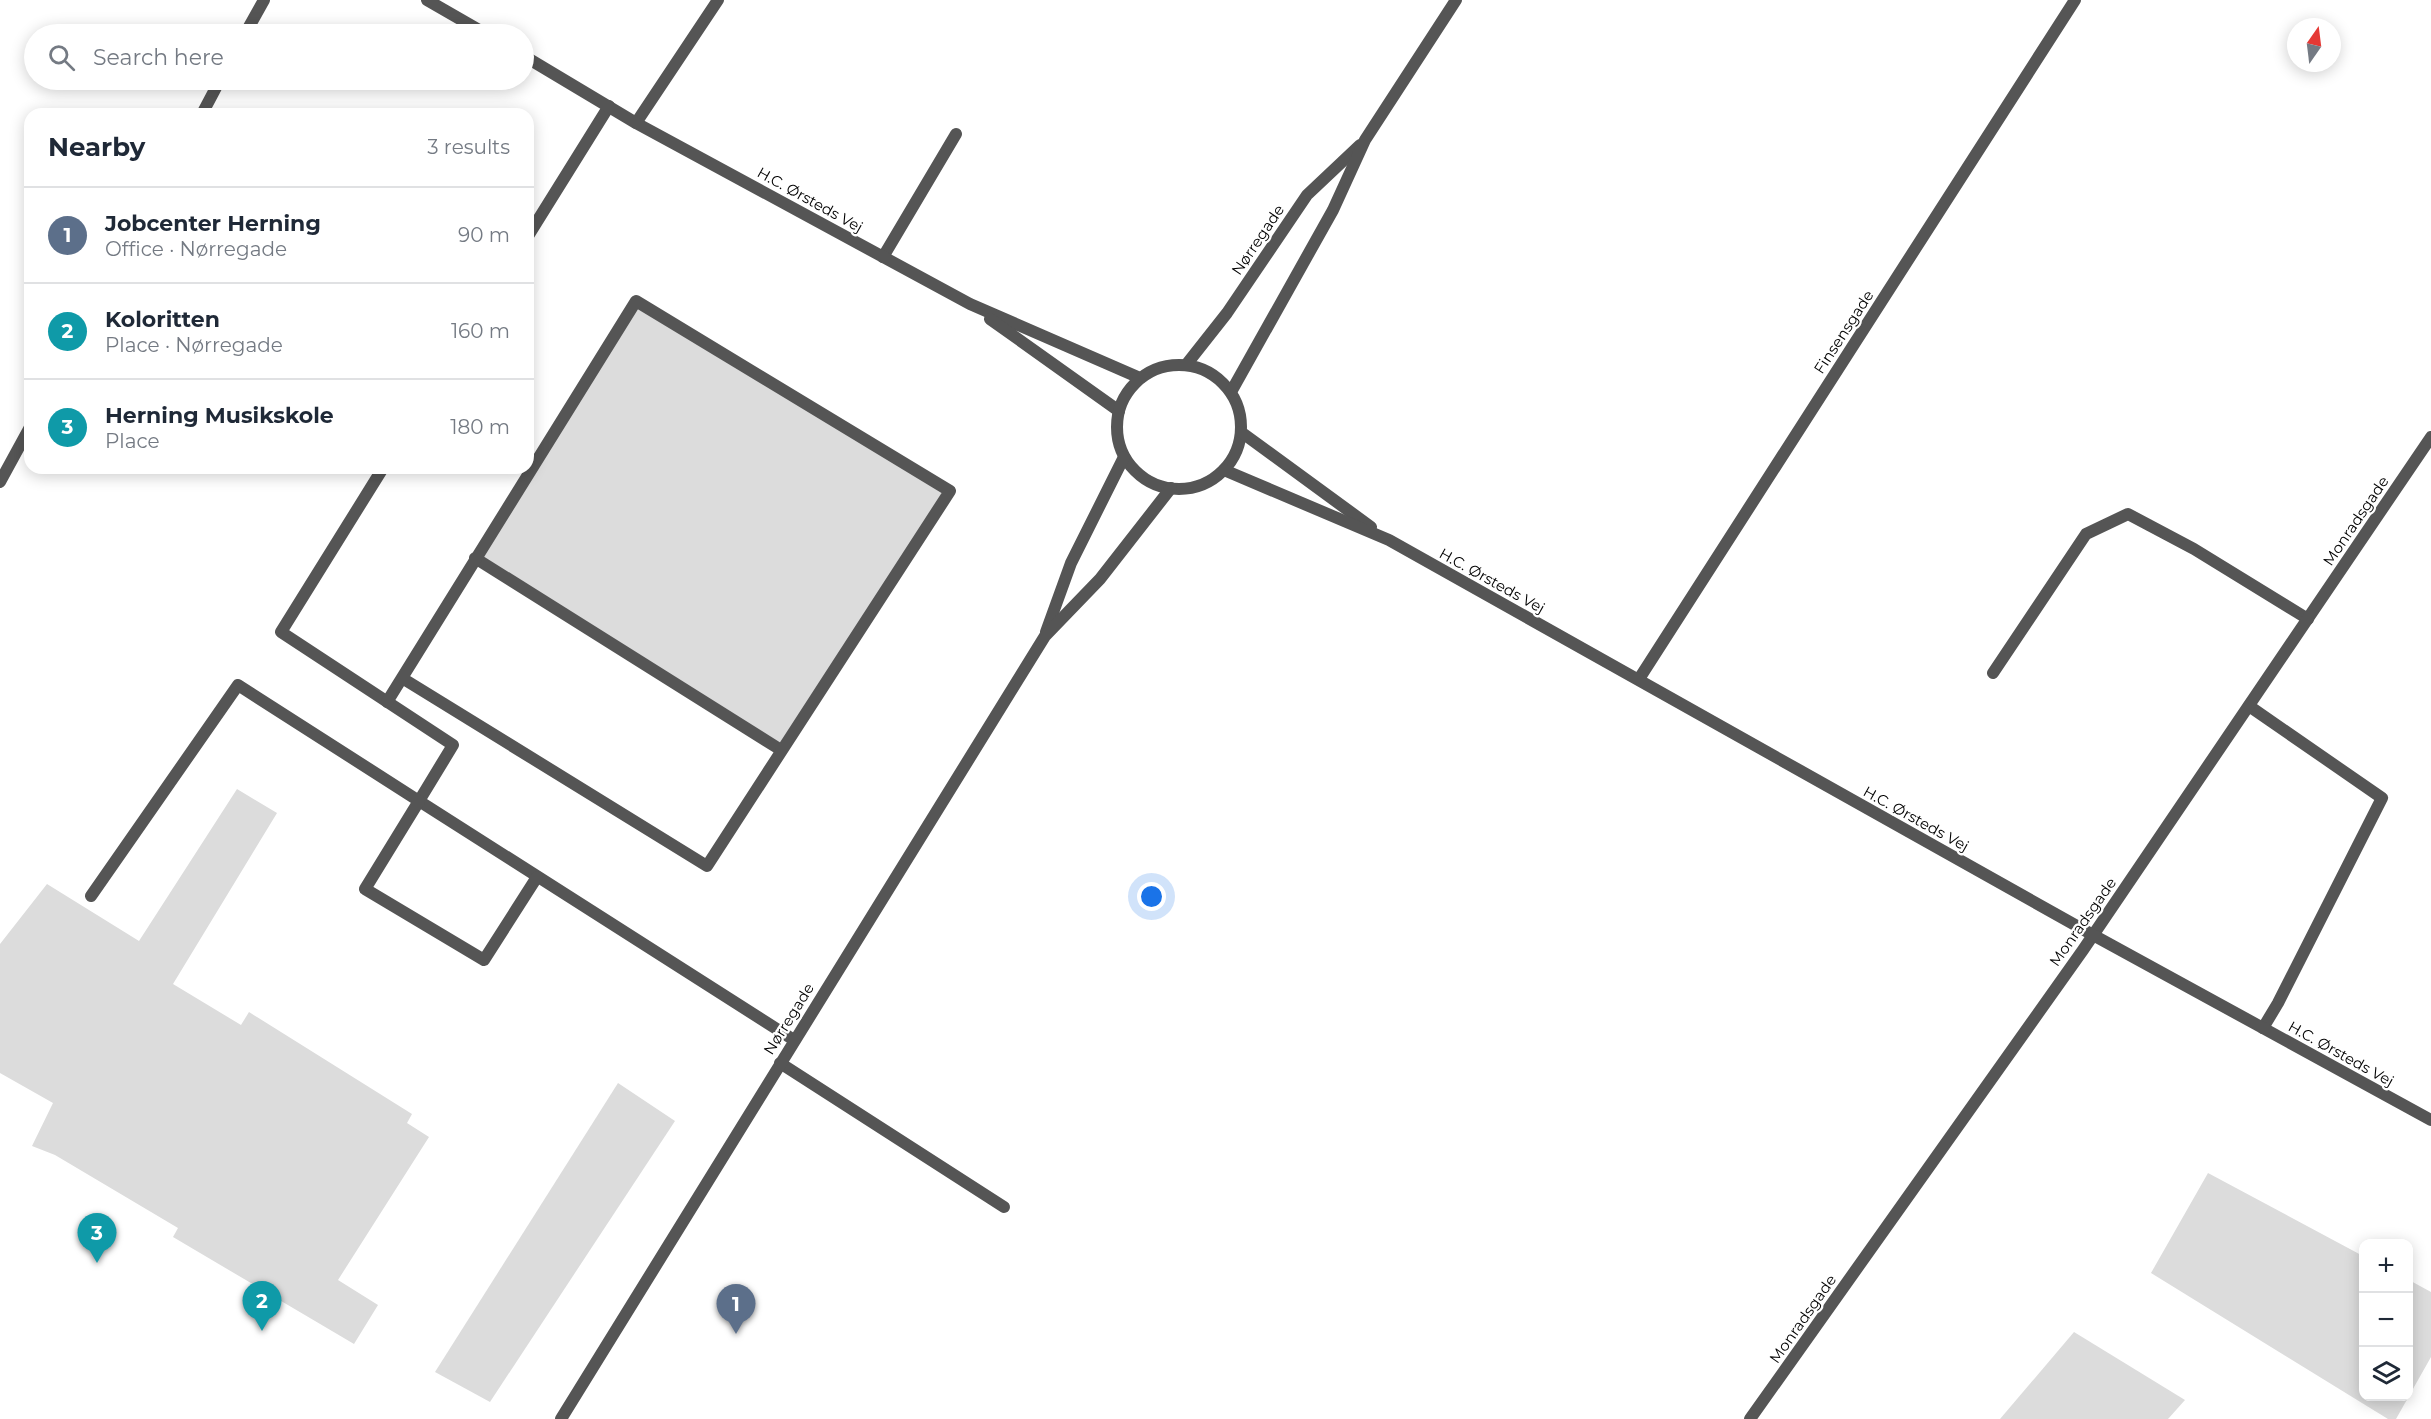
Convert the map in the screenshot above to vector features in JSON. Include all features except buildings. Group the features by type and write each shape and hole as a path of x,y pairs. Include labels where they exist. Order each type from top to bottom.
{"street":[{"path":"251,24 264,0"},
{"path":"428,0 469,24"},
{"path":"636,123 718,0"},
{"name":"Nørregade","path":"1230,392 1333,210 1365,140 1456,0"},
{"name":"Finsensgade","path":"1639,679 2075,0"},
{"name":"H.C. Ørsteds Vej","path":"534,62 636,123 970,304 1140,378"},
{"path":"205,108 215,90"},
{"path":"534,226 609,106"},
{"path":"882,257 956,134"},
{"name":"Nørregade","path":"1186,365 1227,313 1307,195 1365,140"},
{"path":"402,678 706,866 950,491 636,301 534,465"},
{"name":"H.C. Ørsteds Vej","path":"970,304 1119,411"},
{"path":"1186,365 1218,378 1230,392 1239,411 1241,432 1236,452 1224,470 1209,482 1191,488 1171,488 1144,478 1124,457 1117,426 1119,411 1127,393 1140,378 1154,370 1186,365"},
{"name":"H.C. Ørsteds Vej","path":"1241,432 1389,540"},
{"name":"Monradsgade","path":"1750,1419 2092,935 2431,436"},
{"path":"0,482 24,438"},
{"name":"Nørregade","path":"561,1419 1045,636 1071,564 1124,457"},
{"name":"H.C. Ørsteds Vej","path":"1224,470 1389,540 2092,935 2431,1120"},
{"path":"379,474 280,632 453,745 365,889 484,960 537,877"},
{"path":"387,702 528,474"},
{"name":"Nørregade","path":"1045,636 1100,579 1171,488"},
{"path":"1993,673 2086,534 2128,514 2194,549 2308,619"},
{"path":"476,558 782,750"},
{"path":"91,896 238,685 794,1040"},
{"path":"2249,706 2382,798 2263,1028"},
{"path":"780,1062 1004,1207"}],"shaded area":[{"path":"636,301 950,491 781,750 475,559 528,474 534,474 534,464"},
{"path":"237,789 277,813 173,984 241,1025 249,1012 412,1114 407,1123 429,1137 338,1280 378,1305 354,1344 173,1237 178,1228 55,1155 32,1146 53,1103 0,1073 0,944 47,884 139,941"},
{"path":"618,1083 675,1121 490,1402 435,1372"},
{"path":"2208,1173 2359,1254 2359,1401 2406,1401 2396,1419 2388,1419 2151,1273"},
{"path":"2413,1282 2431,1292 2431,1357 2413,1389"},
{"path":"2074,1332 2185,1400 2168,1419 2000,1419"}],"place":[{"name":"Herning Musikskole","path":"97,1263"},
{"name":"Koloritten","path":"262,1331"},
{"name":"Jobcenter Herning","path":"736,1334"}]}
